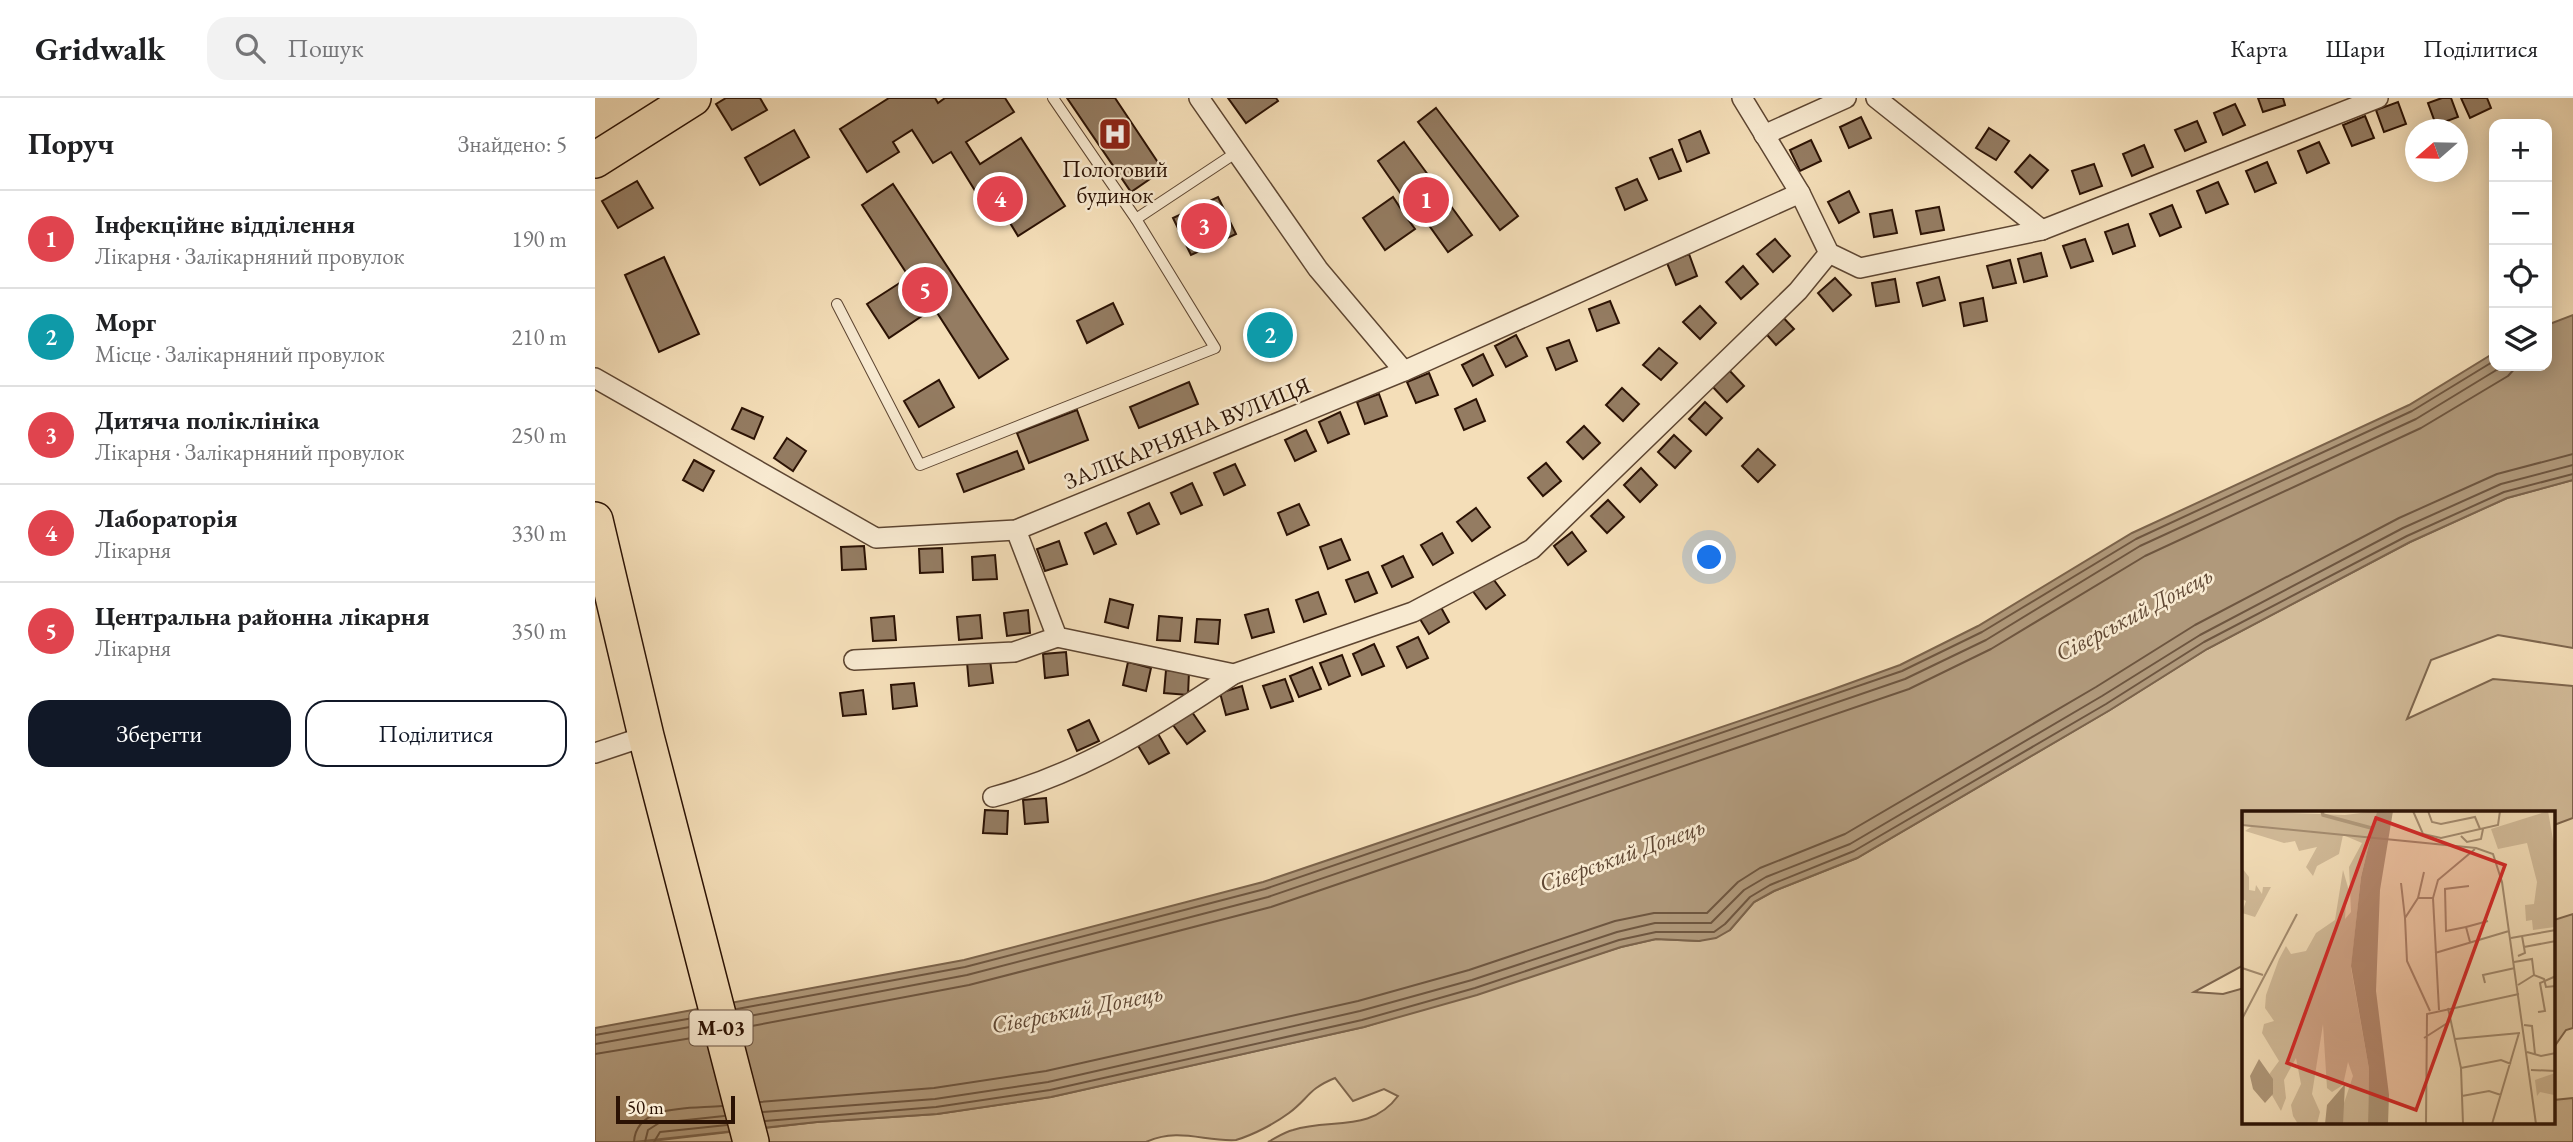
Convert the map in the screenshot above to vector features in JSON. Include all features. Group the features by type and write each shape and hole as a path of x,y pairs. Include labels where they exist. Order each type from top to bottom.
{"highway":[{"path":"595,160 692,98"},
{"name":"М-03","path":"595,520 646,736 751,1142"}],"street":[{"path":"1199,98 1318,269 1404,371"},
{"path":"1742,98 1800,193 1829,253 1860,268 2042,230 2378,98"},
{"path":"1764,135 1846,98"},
{"path":"1876,98 2042,230"},
{"name":"ЗАЛІКАРНЯНА ВУЛИЦЯ","path":"595,378 876,538 1016,530 1404,371 1800,193"},
{"path":"993,797 1039,784 1159,725 1234,674 1413,611 1532,549 1798,291 1829,253"},
{"path":"1016,530 1057,637"},
{"path":"854,660 1014,652 1057,637 1234,674"},
{"path":"595,753 646,736"}],"lane":[{"path":"837,304 920,465 1216,348 1136,219 1053,98"},
{"path":"1136,219 1237,152"}],"shaded area":[{"path":"2573,480 2573,648 2498,635 2431,660 2407,719 2493,679 2573,686 2573,818 2555,825 2555,811 2242,811 2242,966 2194,992 2223,994 2242,989 2242,1124 2555,1124 2555,1100 2573,1098 2573,1142 1268,1142 1286,1132 1307,1127 1363,1120 1387,1108 1398,1096 1384,1089 1353,1101 1335,1078 1314,1090 1296,1108 1277,1121 1236,1140 1181,1135 1146,1142 643,1142 817,1122 937,1114 1051,1097 1364,1027 1621,947 1656,939 1699,941 1730,930 1754,902 1774,891 1857,858 2110,710 2207,649 2410,542 2507,498"},
{"path":"2573,914 2573,1028 2566,1030 2555,1046 2555,920"}],"water":[{"name":"Сіверський Донець","path":"2573,315 2573,480 2507,498 2410,542 2207,649 2110,710 1857,858 1774,891 1754,902 1730,930 1716,938 1699,941 1656,939 1621,947 1477,995 1364,1027 1051,1097 937,1114 817,1122 634,1142 595,1142 595,1028 964,960 1263,882 1828,691 1900,665 1978,626 2132,533 2409,405 2489,356 2489,371 2552,371 2552,323"}],"building":[{"path":"726,98 760,98 767,110 732,130 716,104"},
{"path":"889,98 935,98 938,103 945,98 1005,98 1014,112 966,142 980,164 1021,138 1065,206 1018,236 990,190 979,197 951,152 933,163 912,130 893,142 899,152 867,172 840,129"},
{"name":"Пологовий будинок","path":"1067,98 1115,98 1163,170 1131,192"},
{"path":"1228,98 1276,98 1278,101 1246,123"},
{"path":"2258,98 2283,98 2285,105 2263,112"},
{"path":"2451,98 2458,117 2434,119 2428,103"},
{"path":"2461,98 2487,98 2491,108 2470,118"},
{"path":"2398,102 2405,124 2384,132 2376,110"},
{"path":"2235,104 2245,125 2223,135 2214,113"},
{"path":"1436,108 1518,216 1500,230 1418,122"},
{"path":"2365,116 2374,138 2352,146 2343,125"},
{"path":"1861,117 1871,138 1849,148 1840,127"},
{"path":"2197,121 2206,142 2185,151 2175,130"},
{"path":"1989,128 2009,141 1996,160 1976,148"},
{"path":"794,130 809,157 760,185 745,158"},
{"path":"1700,131 1709,153 1687,162 1679,140"},
{"path":"1811,140 1821,161 1800,171 1790,150"},
{"path":"1404,142 1472,235 1448,252 1418,210 1407,218 1415,229 1385,250 1363,218 1393,197 1401,209 1408,204 1378,161"},
{"path":"2319,142 2329,163 2307,173 2298,151"},
{"path":"2144,145 2153,167 2132,176 2123,154"},
{"path":"1672,149 1681,171 1659,179 1650,158"},
{"path":"2030,155 2048,170 2032,188 2015,172"},
{"path":"2267,162 2276,183 2255,192 2246,171"},
{"path":"2094,164 2102,186 2080,194 2072,171"},
{"path":"1637,179 1647,200 1625,210 1616,188"},
{"path":"637,181 653,208 618,228 602,201"},
{"path":"2218,182 2228,204 2206,213 2197,191"},
{"path":"893,184 1008,359 979,378 934,308 889,338 867,304 909,277 862,205"},
{"path":"1849,191 1859,212 1839,223 1828,202"},
{"path":"1218,197 1236,234 1191,255 1173,218"},
{"path":"2172,205 2181,227 2160,236 2150,214"},
{"path":"1939,207 1944,230 1921,234 1916,211"},
{"path":"1892,210 1897,233 1874,237 1870,214"},
{"path":"2128,224 2135,246 2113,254 2105,232"},
{"path":"1775,239 1790,256 1773,272 1757,254"},
{"path":"2085,239 2093,261 2071,268 2063,246"},
{"path":"2041,253 2047,276 2024,282 2018,259"},
{"path":"1689,254 1697,276 1676,285 1667,263"},
{"path":"664,257 699,334 659,352 625,275"},
{"path":"2010,260 2016,283 1993,288 1987,266"},
{"path":"1743,266 1758,284 1741,299 1726,282"},
{"path":"1939,277 1945,300 1923,306 1917,283"},
{"path":"1835,278 1851,295 1833,311 1818,293"},
{"path":"1895,279 1899,302 1876,306 1872,283"},
{"path":"1983,298 1987,321 1964,326 1960,303"},
{"path":"1610,301 1619,323 1597,331 1589,309"},
{"path":"1113,303 1123,324 1087,343 1077,321"},
{"path":"1700,306 1716,323 1700,339 1683,322"},
{"path":"1778,312 1794,329 1776,345 1761,328"},
{"path":"1272,318 1286,337 1268,351 1254,333"},
{"path":"1516,335 1527,356 1506,367 1495,346"},
{"path":"1569,340 1577,361 1556,370 1547,348"},
{"path":"1659,348 1677,363 1661,380 1643,365"},
{"path":"1483,354 1493,375 1473,386 1462,365"},
{"path":"1728,369 1744,386 1727,402 1711,385"},
{"path":"1429,373 1438,395 1416,403 1407,382"},
{"path":"939,380 954,407 919,427 904,401"},
{"path":"1189,382 1198,404 1139,428 1130,407"},
{"path":"1622,388 1639,404 1623,421 1606,405"},
{"path":"1379,394 1387,416 1365,424 1357,402"},
{"path":"1476,399 1485,421 1464,430 1455,409"},
{"path":"1705,402 1722,418 1706,435 1689,419"},
{"path":"742,408 763,417 754,439 732,429"},
{"path":"1077,410 1088,440 1029,463 1017,433"},
{"path":"1340,412 1349,434 1328,443 1319,422"},
{"path":"1584,426 1600,443 1583,459 1567,442"},
{"path":"1306,430 1316,451 1295,461 1285,440"},
{"path":"1674,435 1691,451 1675,468 1658,452"},
{"path":"787,438 806,451 793,471 774,458"},
{"path":"1758,449 1775,465 1758,482 1742,466"},
{"path":"1017,451 1024,469 964,492 957,474"},
{"path":"694,460 714,471 703,491 683,480"},
{"path":"1546,463 1561,481 1543,496 1528,478"},
{"path":"1235,464 1245,485 1224,495 1214,473"},
{"path":"1641,468 1657,485 1640,502 1624,485"},
{"path":"1192,483 1202,505 1181,514 1171,493"},
{"path":"1608,500 1624,517 1607,533 1591,516"},
{"path":"1149,503 1159,524 1137,534 1128,513"},
{"path":"1299,504 1309,525 1287,535 1278,513"},
{"path":"1476,508 1490,527 1472,541 1457,522"},
{"path":"1106,523 1116,544 1094,554 1085,533"},
{"path":"1572,532 1586,551 1568,565 1554,546"},
{"path":"1442,533 1453,553 1433,565 1421,545"},
{"path":"1341,539 1350,560 1328,569 1320,547"},
{"path":"1059,541 1067,564 1045,571 1037,549"},
{"path":"864,546 866,569 842,570 841,547"},
{"path":"942,548 943,572 920,573 919,549"},
{"path":"995,555 997,579 973,580 972,557"},
{"path":"1403,556 1413,577 1392,587 1382,566"},
{"path":"1368,572 1377,593 1355,602 1346,580"},
{"path":"1491,576 1505,595 1486,609 1472,590"},
{"path":"1318,592 1326,614 1304,622 1296,600"},
{"path":"1110,599 1133,605 1128,628 1105,622"},
{"path":"1438,602 1449,622 1429,634 1417,614"},
{"path":"1268,609 1274,632 1252,638 1245,615"},
{"path":"1028,610 1030,633 1007,636 1004,613"},
{"path":"980,615 982,638 959,640 957,617"},
{"path":"894,616 896,640 873,641 871,618"},
{"path":"1159,616 1182,618 1180,641 1157,640"},
{"path":"1197,619 1220,620 1218,644 1195,642"},
{"path":"1418,637 1428,658 1407,668 1397,647"},
{"path":"1374,644 1384,666 1362,675 1353,654"},
{"path":"1066,652 1068,675 1045,678 1043,654"},
{"path":"1342,655 1350,676 1329,685 1320,663"},
{"path":"990,660 993,683 969,686 967,662"},
{"path":"1128,662 1151,668 1146,691 1123,685"},
{"path":"1312,667 1321,689 1299,697 1290,676"},
{"path":"1166,670 1189,672 1188,695 1164,693"},
{"path":"1285,679 1293,701 1271,708 1263,686"},
{"path":"914,683 917,706 893,709 891,685"},
{"path":"1242,686 1248,709 1226,715 1220,693"},
{"path":"863,690 866,714 843,716 840,693"},
{"path":"1192,712 1205,731 1187,744 1173,725"},
{"path":"1089,720 1099,741 1077,751 1068,730"},
{"path":"1157,732 1169,753 1149,764 1137,744"},
{"path":"1046,798 1048,822 1025,824 1023,800"},
{"path":"985,810 1008,811 1007,834 983,833"}],"place":[{"name":"Пологовий будинок","path":"1115,134"},
{"name":"Лабораторія","path":"1000,199"},
{"name":"Інфекційне відділення","path":"1426,200"},
{"name":"Дитяча поліклініка","path":"1204,226"},
{"name":"Центральна районна лікарня","path":"925,290"},
{"name":"Морг","path":"1270,335"}]}
